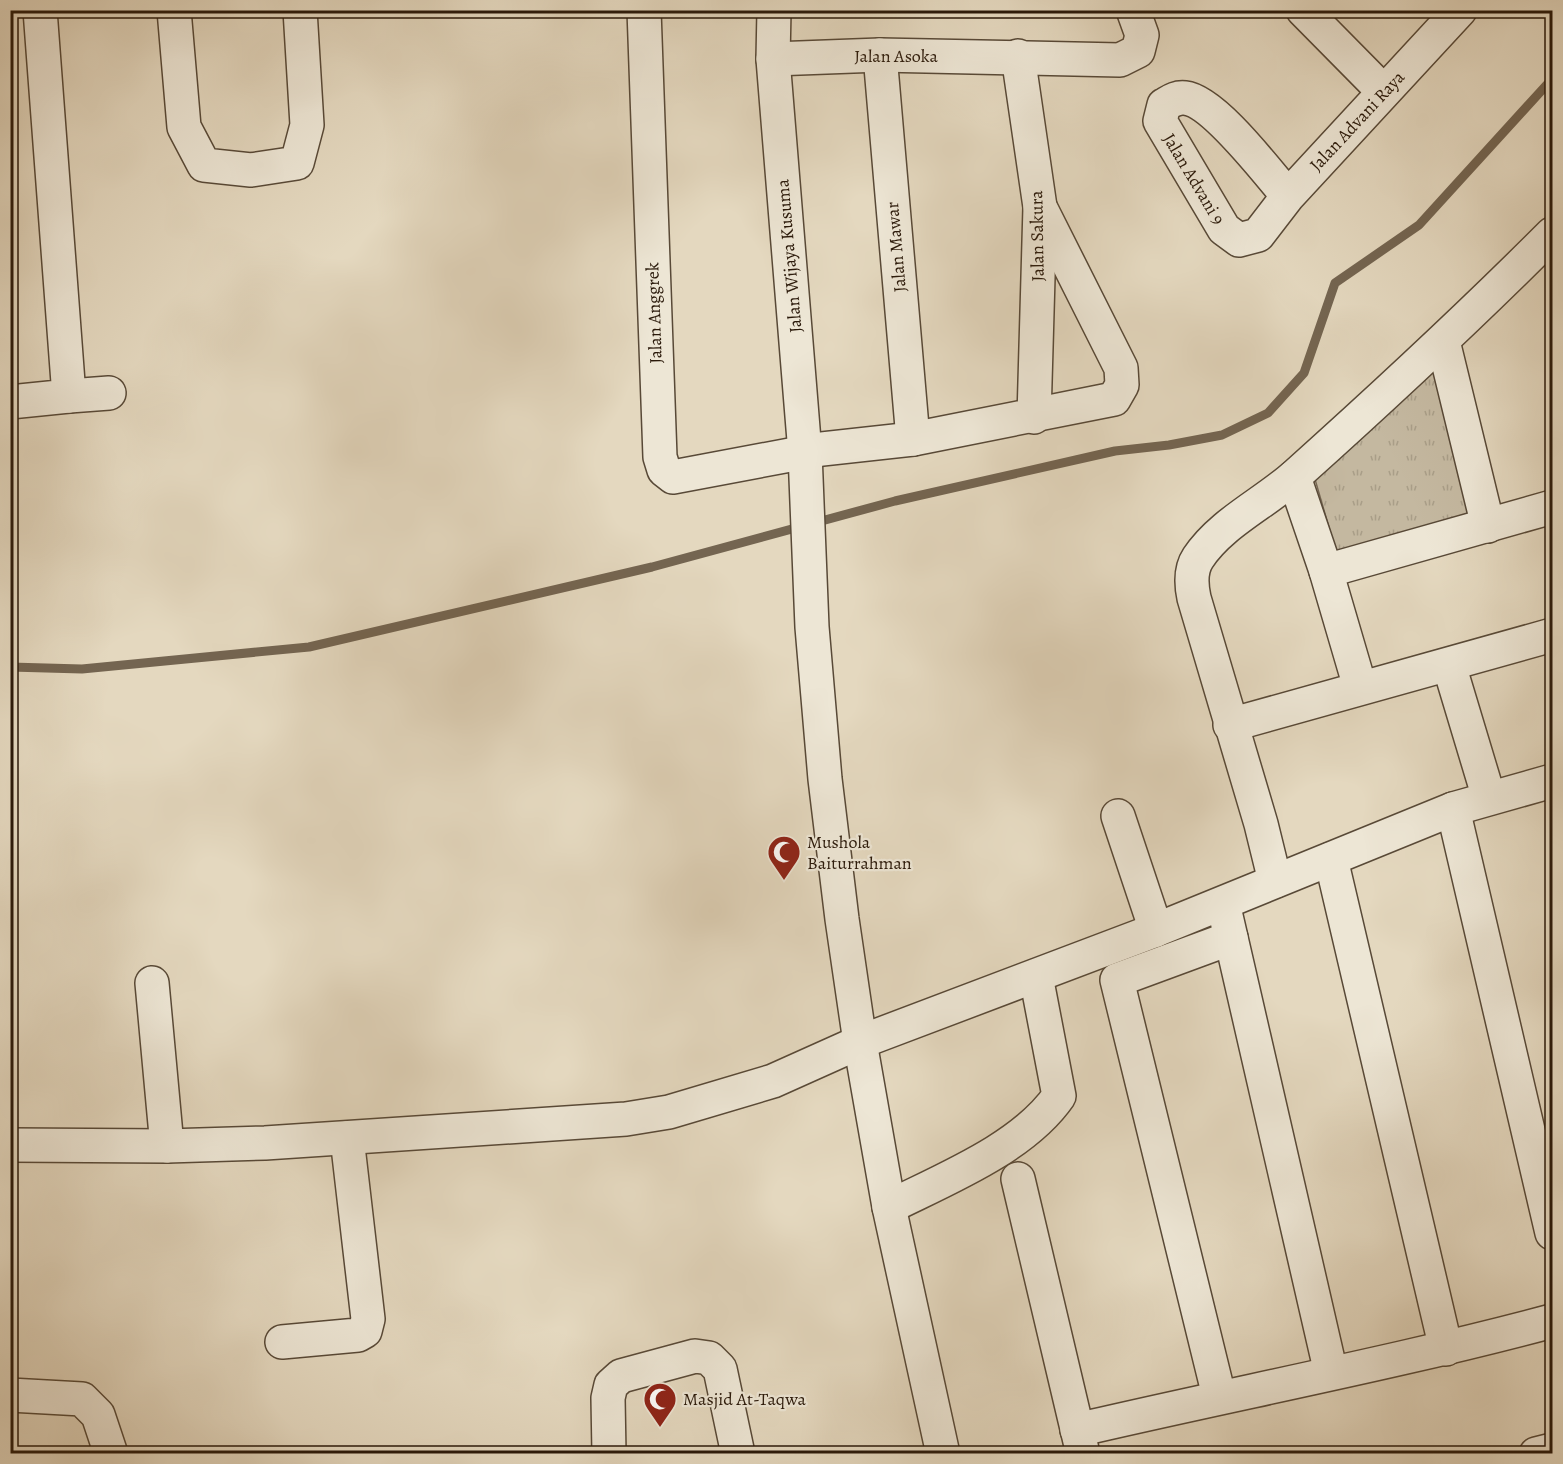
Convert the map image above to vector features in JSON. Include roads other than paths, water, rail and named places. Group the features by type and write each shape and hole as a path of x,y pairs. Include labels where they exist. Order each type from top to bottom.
{"street":[{"path":"40,10 69,396"},
{"path":"174,10 184,127 204,165 251,170 297,163 307,125 300,10"},
{"name":"Jalan Anggrek","path":"644,10 660,457 664,470 673,477 805,453 913,439 1034,417 1114,399 1120,392 1123,376 1040,207"},
{"name":"Jalan Wijaya Kusuma","path":"774,10 773,59 805,453 808,546 825,779 860,1042 890,1207 943,1454"},
{"name":"Jalan Asoka","path":"773,59 880,55 1120,60 1138,51 1142,36 1133,10"},
{"path":"1303,10 1383,91"},
{"name":"Jalan Advani Raya","path":"1258,235 1288,196 1460,10"},
{"name":"Jalan Mawar","path":"880,55 913,439"},
{"name":"Jalan Sakura","path":"1018,57 1040,207 1034,417"},
{"name":"Jalan Advani 9","path":"1258,235 1239,240 1224,229 1160,121 1164,105 1175,98 1187,98 1204,106 1231,131 1288,196"},
{"path":"1275,881 1261,824 1191,587 1193,566 1214,539 1294,477 1551,242"},
{"path":"1443,341 1488,526"},
{"path":"10,402 109,393"},
{"path":"1294,477 1326,571 1360,687"},
{"path":"1326,571 1552,507"},
{"path":"1230,725 1360,687 1552,636"},
{"path":"1449,664 1489,798"},
{"path":"10,1145 167,1146 347,1138 626,1119 669,1112 773,1081 860,1042 1156,930 1453,809 1552,781"},
{"path":"1453,809 1552,1233"},
{"path":"1118,816 1156,930"},
{"path":"1330,859 1446,1349"},
{"path":"1223,903 1331,1373"},
{"path":"1219,1396 1117,980 1231,938"},
{"path":"890,1207 960,1172 1006,1143 1045,1116 1059,1096 1036,976"},
{"path":"152,983 167,1146"},
{"path":"282,1342 358,1335 365,1331 368,1319 347,1138"},
{"path":"1017,1179 1080,1442 1219,1396 1446,1349 1552,1321"},
{"path":"609,1454 608,1398 610,1385 621,1376 695,1356 709,1358 720,1369 738,1454"},
{"path":"10,1395 82,1400 98,1415 111,1454"},
{"path":"1536,1454 1552,1450"}],"waterway":[{"path":"10,667 82,669 309,647 652,567 895,501 1115,451 1169,445 1222,435 1268,413 1304,373 1335,283 1419,225 1552,79"}],"place":[{"name":"Mushola Baiturrahman","path":"784,881"},
{"name":"Masjid At-Taqwa","path":"660,1428"}]}
